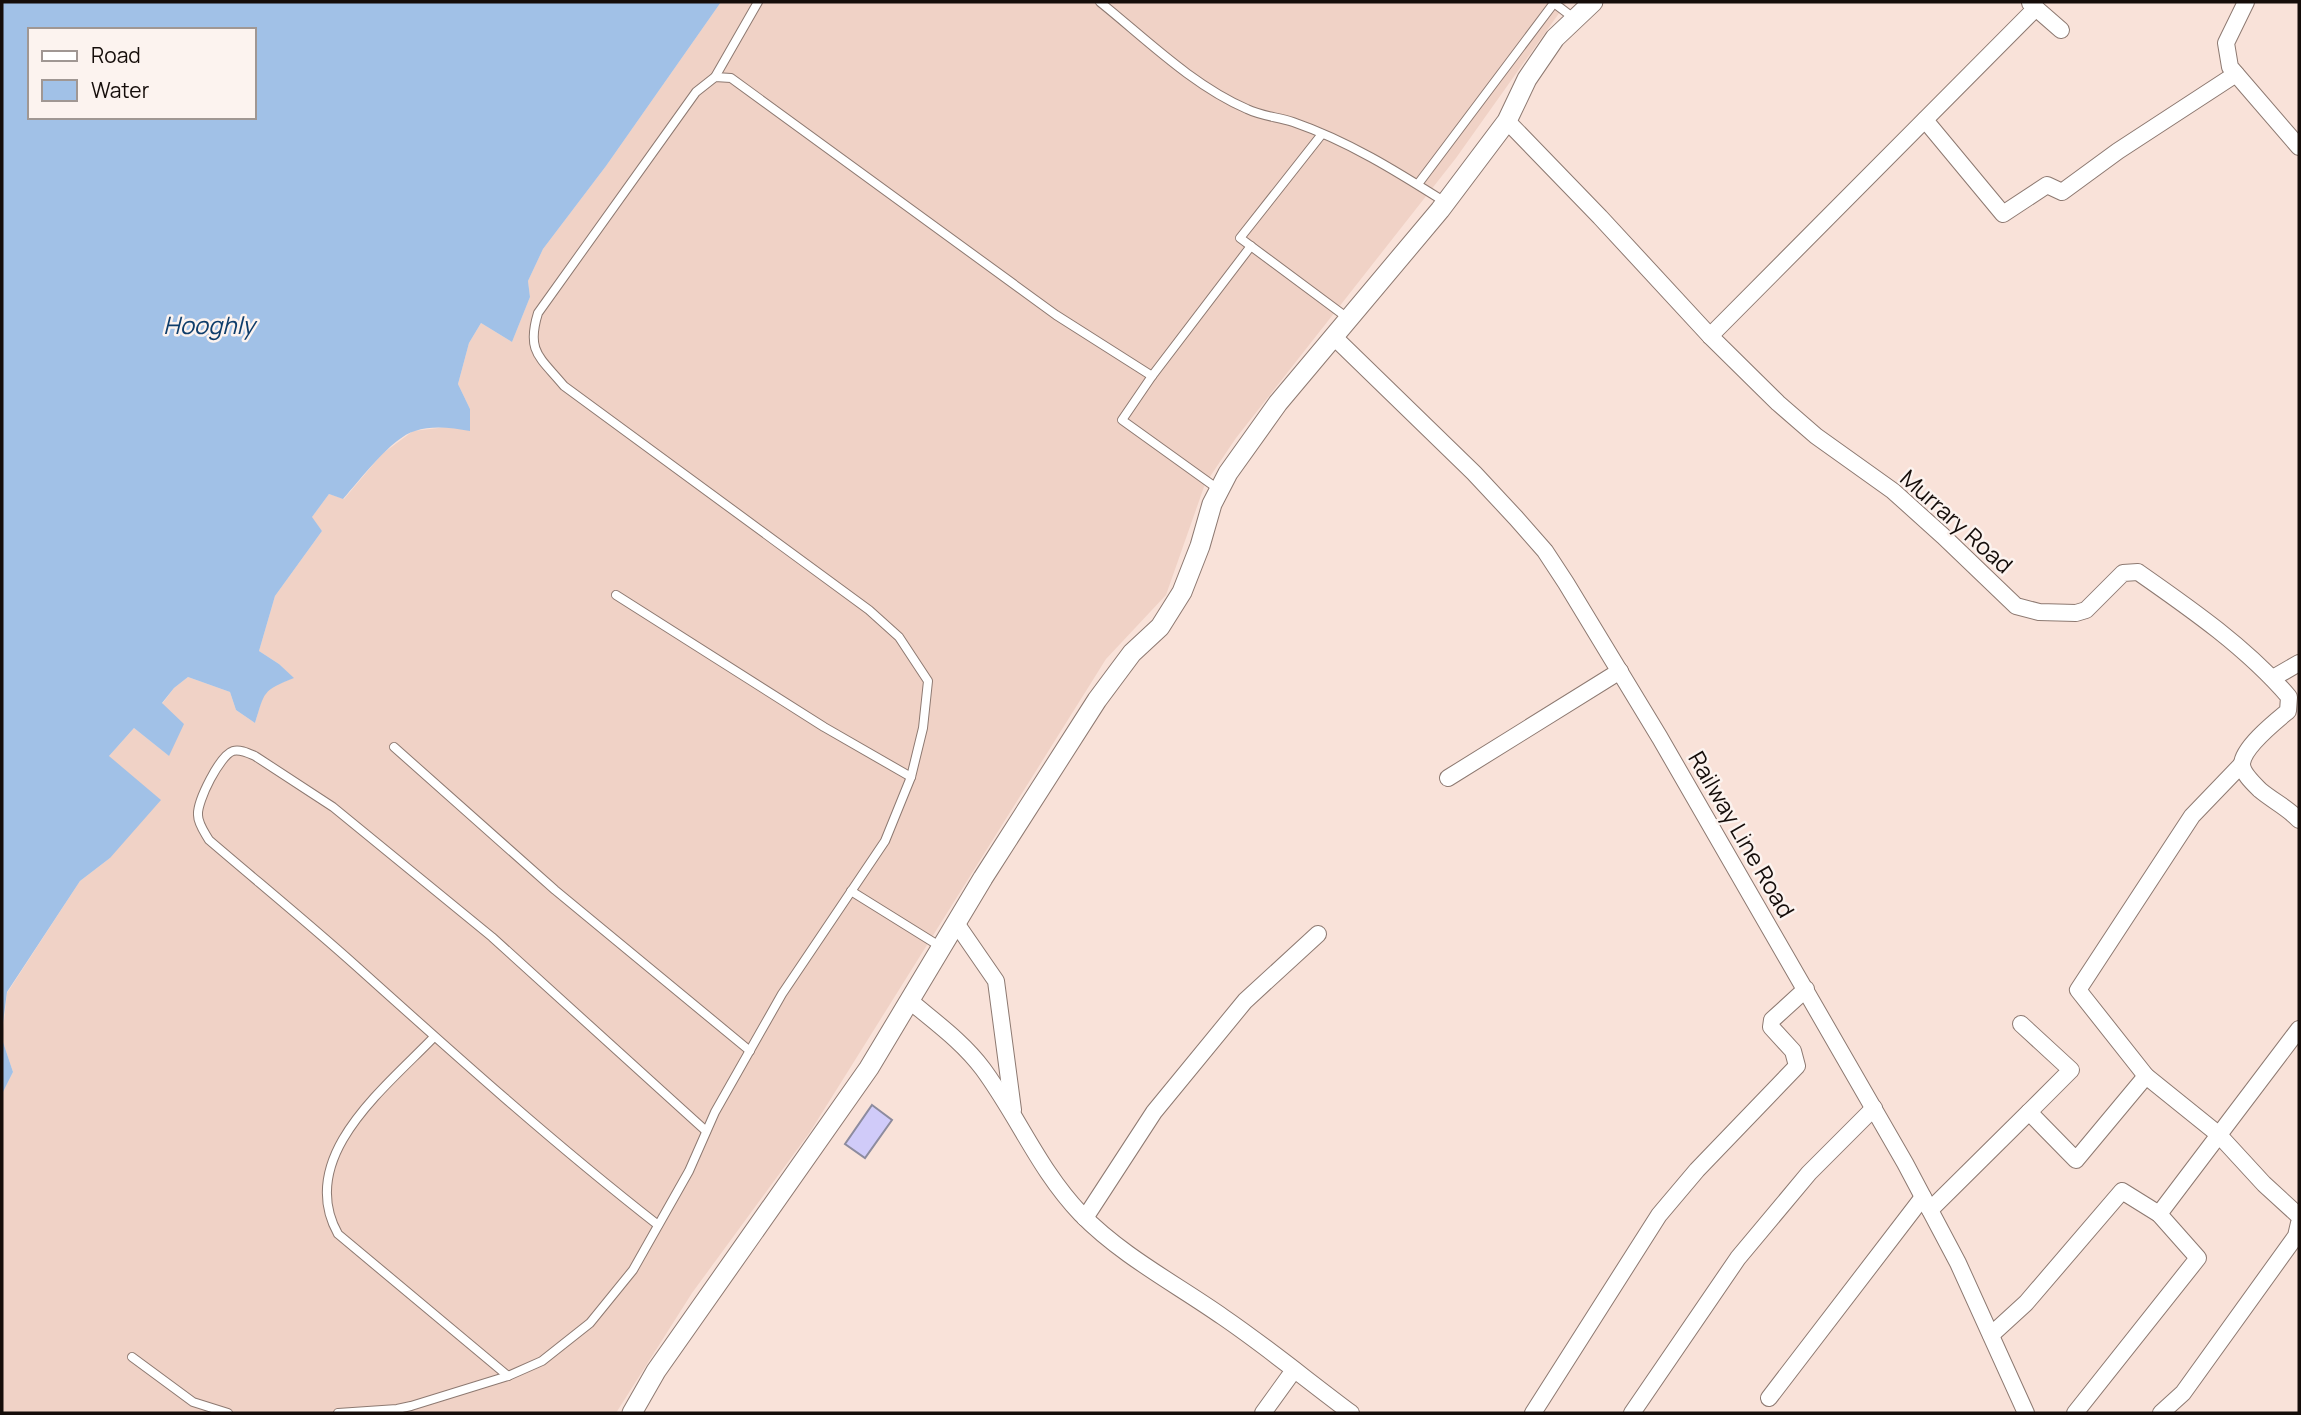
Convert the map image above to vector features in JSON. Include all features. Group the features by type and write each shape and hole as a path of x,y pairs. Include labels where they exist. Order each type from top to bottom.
{"street":[{"path":"632,1413 664,1361 869,1068 956,923 1097,700 1132,653 1160,627 1182,592 1228,472 1278,403 1446,202 1507,121 1527,79 1555,38 1593,2"},
{"path":"2246,2 2226,43 2230,67 2299,147"},
{"path":"1710,336 1925,120 2032,5 2061,30"},
{"path":"1925,120 2003,214 2047,185 2062,192 2118,151 2236,74"},
{"name":"Murrary Road","path":"1507,121 1710,336 1778,403 1807,428 1893,491 2016,607 2039,612 2076,613 2085,610 2123,573 2138,572 2190,608 2273,678 2289,697 2288,711 2262,734 2246,754 2242,764 2192,816 2078,990 2146,1076"},
{"name":"Railway Line Road","path":"1335,337 1474,473 1545,551 1620,671 1874,1108 1958,1263 2026,1413"},
{"path":"2273,678 2299,663"},
{"path":"1448,778 1620,671"},
{"path":"2242,764 2245,773 2260,790 2299,820"},
{"path":"956,923 996,981 1015,1122"},
{"path":"1084,1218 1154,1112 1245,1002 1318,934"},
{"path":"1534,1413 1659,1215 1697,1170 1797,1066 1793,1051 1771,1027 1772,1020 1806,989"},
{"path":"909,1001 972,1055 998,1090 1045,1172 1084,1218 1111,1241 1226,1318 1351,1413"},
{"path":"1769,1398 1927,1203 2029,1112 2071,1070 2021,1024"},
{"path":"2159,1214 2299,1029"},
{"path":"2029,1112 2076,1160 2146,1076 2218,1134 2264,1184 2299,1216"},
{"path":"1632,1413 1738,1258 1809,1173 1874,1108"},
{"path":"1991,1335 2026,1303 2122,1191 2159,1214 2198,1258 2074,1413"},
{"path":"2161,1413 2183,1393 2296,1236 2299,1223"},
{"path":"1263,1413 1294,1370"}],"lane":[{"path":"338,1413 412,1410 508,1376 542,1361 590,1323 633,1270 689,1171 706,1131 782,994 885,841 911,777 923,728 928,681 900,638 869,610 564,386 533,346 532,333 538,313 696,92 715,77 758,2"},
{"path":"1100,2 1206,86 1248,110 1293,122 1378,160 1446,202"},
{"path":"1418,184 1554,3 1575,19"},
{"path":"715,77 731,78 1056,314 1152,376"},
{"path":"1322,134 1240,238 1349,319"},
{"path":"1219,490 1122,420 1152,376 1251,246"},
{"path":"616,595 824,727 911,777"},
{"path":"394,747 555,890 750,1051"},
{"path":"658,1225 613,1191 209,840 197,816 204,792 225,757 233,751 243,751 255,756 333,807 492,937 706,1131"},
{"path":"851,891 942,947"},
{"path":"434,1037 351,1125 334,1155 327,1176 328,1217 338,1234 508,1376"},
{"path":"132,1357 193,1402 228,1413"}],"shaded area":[{"path":"721,2 1567,2 1456,158 1236,438 1205,484 1166,595 1106,659 810,1132 692,1293 616,1413 2,1413 2,1094 13,1072 2,1039 7,993 80,881 110,858 109,756 134,728 169,756 162,704 174,688 188,677 230,692 236,710 255,723 263,695 269,688 293,678 279,664 259,651 275,596 322,531 311,518 329,494 344,499 382,454 413,431 447,427 470,409 458,384 469,343 481,323 512,342 530,297 528,281 543,249 606,166"}],"water":[{"name":"Hooghly","path":"2,2 721,2 606,166 543,249 528,281 530,297 512,342 481,323 469,343 458,384 470,409 470,431 436,428 422,429 406,435 377,460 343,499 329,494 312,517 322,531 275,596 259,651 294,678 266,693 255,723 236,710 230,692 188,677 174,688 162,703 184,724 169,756 134,728 109,756 161,800 110,858 80,881 7,992 2,1030"},
{"path":"2,1039 13,1072 2,1094"}],"building":[{"path":"872,1105 892,1120 865,1158 845,1144"}]}
